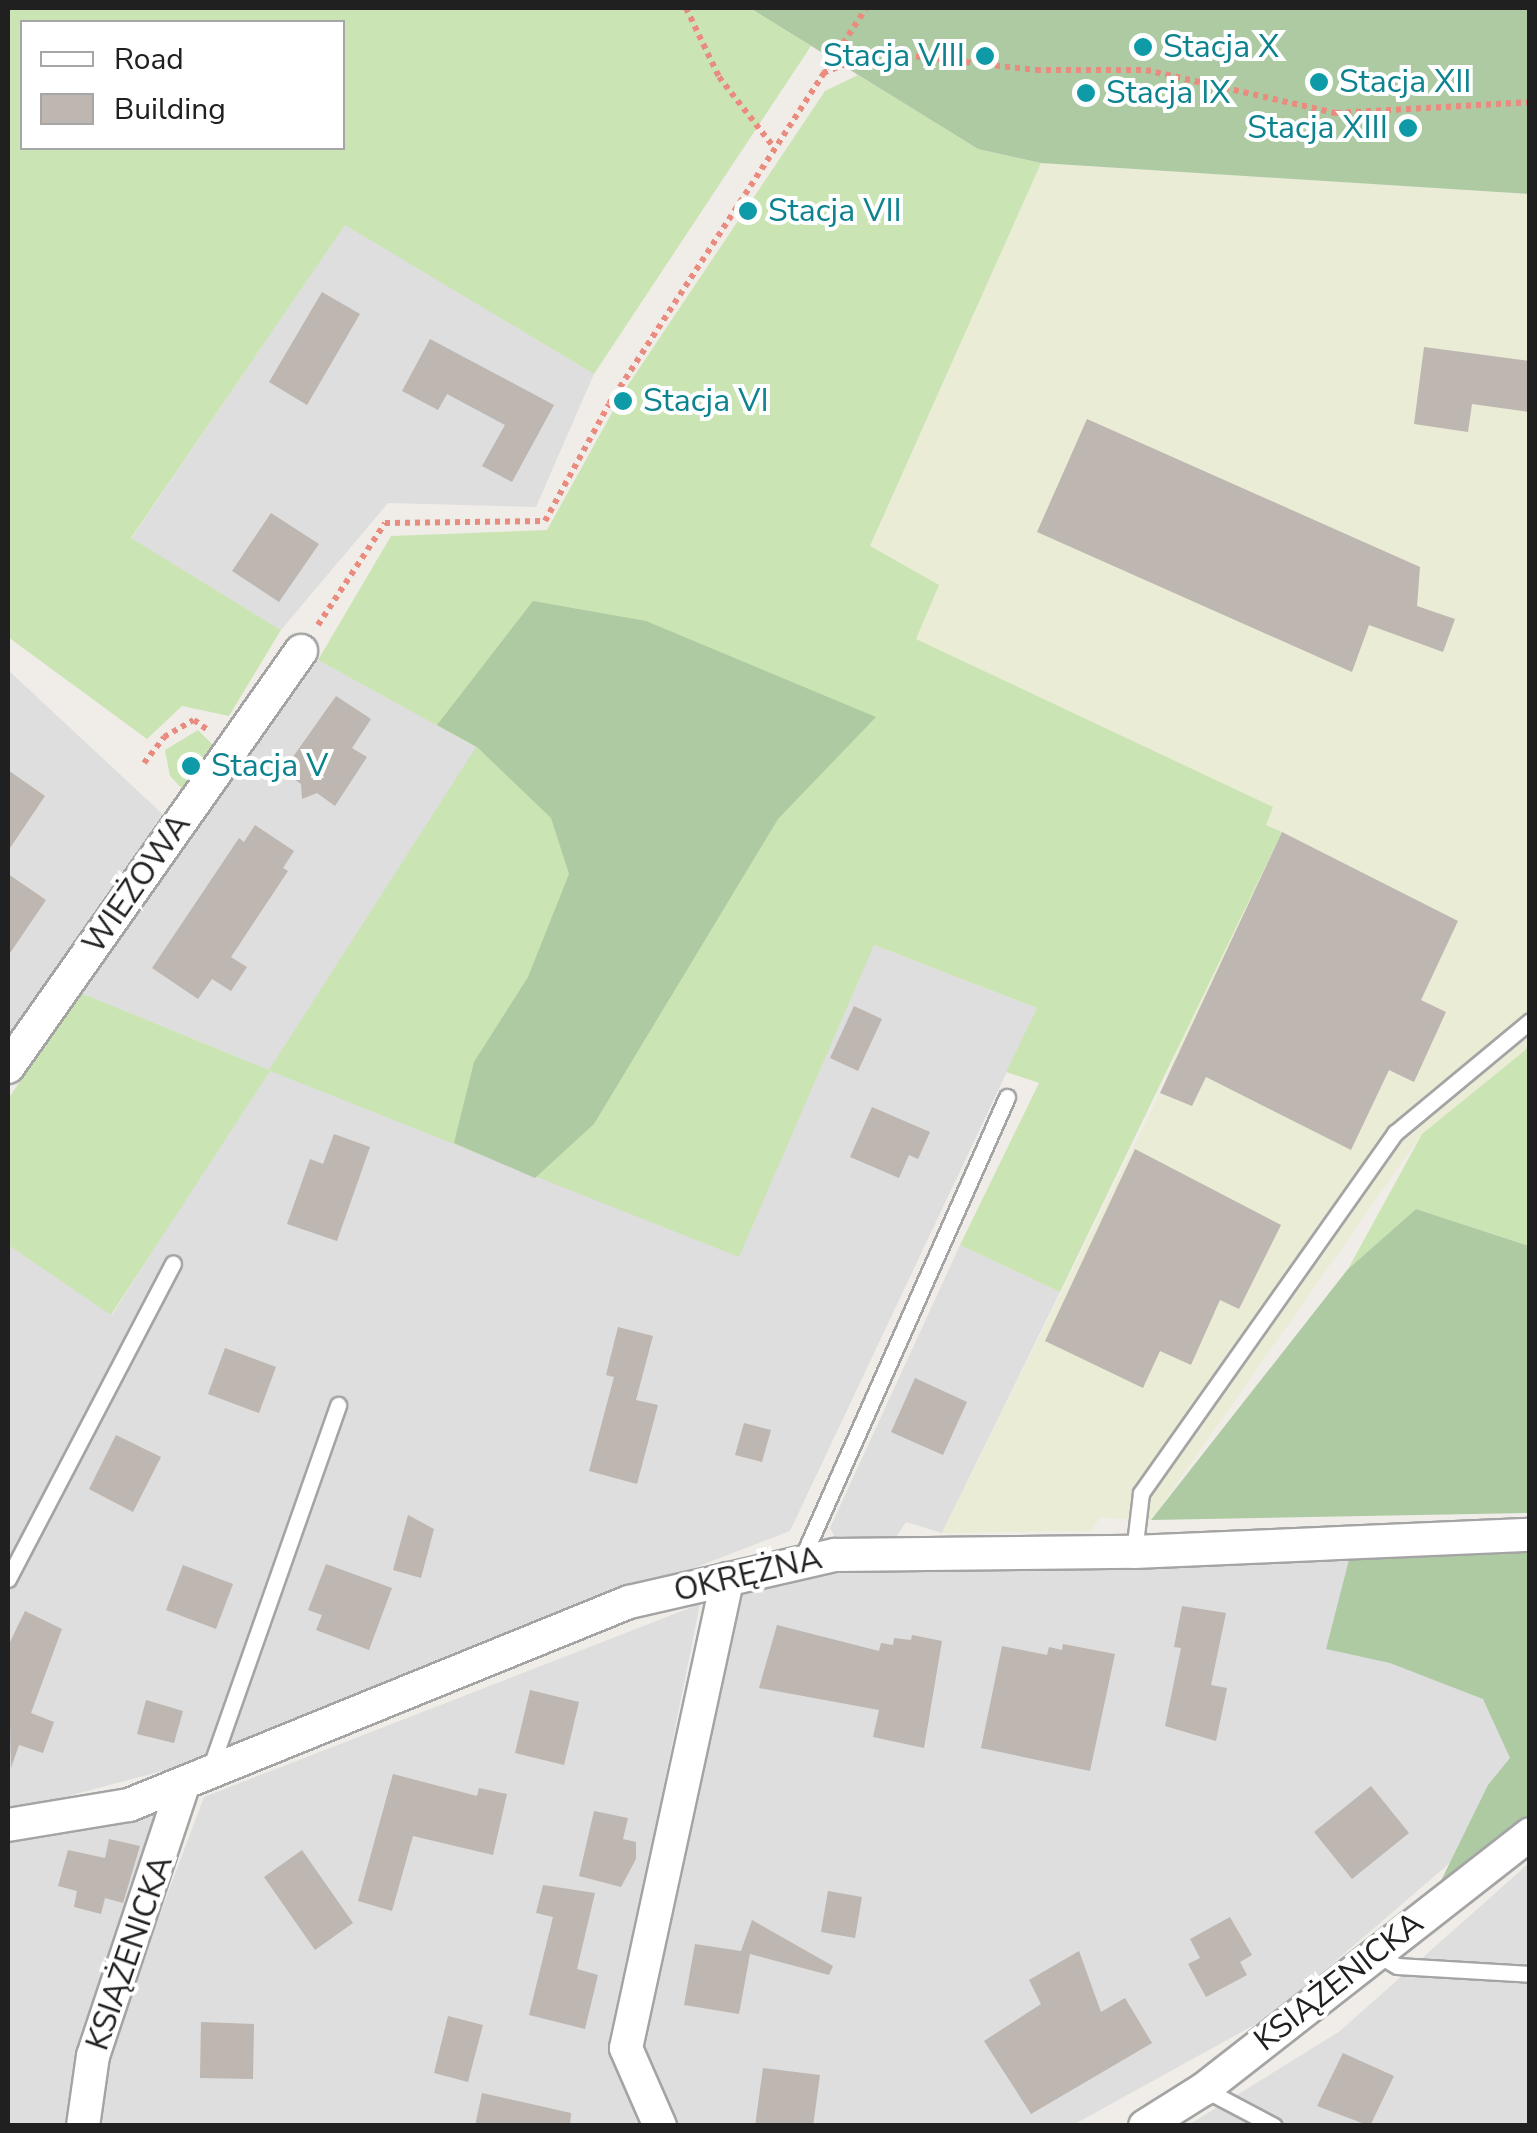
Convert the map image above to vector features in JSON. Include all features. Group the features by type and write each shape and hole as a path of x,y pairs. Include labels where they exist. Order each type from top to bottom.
{"street":[{"name":"WIEŻOWA","path":"8,1067 301,651"},
{"name":"OKRĘŻNA","path":"8,1825 129,1805 629,1602 835,1555 1134,1552 1530,1535"},
{"path":"660,2126 626,2048 726,1579"},
{"name":"KSIĄŻENICKA","path":"83,2126 93,2056 178,1817 196,1778"},
{"name":"KSIĄŻENICKA","path":"1145,2126 1204,2089 1530,1834"}],"lane":[{"path":"1134,1552 1140,1494 1395,1133 1530,1021"},
{"path":"800,1563 1007,1097"},
{"path":"8,1579 174,1263"},
{"path":"196,1778 338,1405"},
{"path":"1375,1954 1397,1966 1530,1974"},
{"path":"1204,2089 1274,2126"}],"path":[{"path":"686,8 720,77 773,146"},
{"path":"301,651 385,523 545,521 608,404 866,8"},
{"path":"822,73 876,52 1036,70 1146,70 1336,113 1530,102"},
{"path":"144,763 164,737 194,720 233,748"}],"shaded area":[{"path":"345,224 594,374 536,507 388,503 281,630 131,539"},
{"path":"318,660 477,747 270,1070 620,1206 874,945 1037,1008 790,1531 177,1767 8,1812 8,1245 112,1315 268,1070 81,993"},
{"path":"8,670 171,822 8,1054"},
{"path":"960,1245 1060,1292 942,1533 906,1522 896,1537 838,1542 830,1528"},
{"path":"1529,1548 1529,1795 1274,2014 1073,2125 675,2125 642,2047 735,1591 923,1559"},
{"path":"700,1604 611,2049 642,2125 99,2126 103,2065 204,1797"},
{"path":"171,1809 69,2125 8,2126 8,1842"},
{"path":"1529,1863 1529,2125 1187,2126 1340,2031"}],"green space":[{"path":"8,8 750,8 811,46 594,374 345,225 131,538 281,630 229,716 182,706 147,739 8,637"},
{"path":"750,8 1529,8 1529,194 1041,163 978,149"},
{"path":"858,75 978,149 1041,163 870,546 939,585 916,639 1273,807 1266,825 1282,832 1060,1292 960,1245 1039,1083 1006,1072 1037,1008 874,945 739,1257 270,1071 111,1315 8,1245 8,1099 81,993 269,1070 476,747 318,660 391,536 547,530 624,391 825,91"},
{"path":"1041,163 1529,194 1529,1047 1422,1134 1151,1520 1100,1518 1091,1531 942,1533 1160,1093 1273,807 916,639 870,546"},
{"path":"533,601 646,621 876,717 778,819 594,1124 535,1178 454,1143 474,1062 528,977 569,874 551,818 477,747 437,725"},
{"path":"198,730 219,751 188,795 170,776 165,750"},
{"path":"1529,1047 1529,1246 1416,1209 1348,1269 1422,1134"},
{"path":"1416,1209 1529,1246 1529,1513 1151,1520 1348,1269"},
{"path":"1529,1547 1529,1824 1434,1895 1488,1785 1510,1758 1483,1699 1390,1663 1326,1649 1351,1552"}],"building":[{"path":"322,292 360,314 307,405 269,382"},
{"path":"430,339 554,405 512,482 482,466 505,425 447,394 438,410 402,391"},
{"path":"1424,347 1530,361 1530,412 1472,404 1468,432 1414,424"},
{"path":"1087,419 1420,567 1417,606 1455,619 1443,652 1369,625 1352,672 1037,532"},
{"path":"271,513 319,544 279,602 232,571"},
{"path":"336,696 371,719 352,748 367,757 335,806 317,793 302,799 301,784 283,771"},
{"path":"8,770 45,796 8,851"},
{"path":"255,825 294,851 283,868 288,871 231,957 247,967 231,991 212,979 198,999 152,968 239,838 244,842"},
{"path":"1282,832 1458,921 1421,1000 1446,1012 1414,1082 1389,1070 1351,1150 1206,1077 1192,1106 1160,1093"},
{"path":"8,874 46,900 8,956"},
{"path":"854,1006 882,1019 858,1071 830,1058"},
{"path":"872,1107 930,1132 918,1159 909,1155 899,1178 850,1157"},
{"path":"334,1134 370,1147 337,1241 287,1224 310,1159 323,1164"},
{"path":"1135,1149 1281,1225 1239,1309 1220,1300 1191,1365 1160,1351 1143,1388 1045,1341"},
{"path":"618,1327 653,1336 636,1400 658,1405 637,1484 589,1471 614,1377 606,1375"},
{"path":"225,1348 276,1367 259,1413 208,1394"},
{"path":"915,1378 967,1402 943,1455 891,1432"},
{"path":"744,1423 771,1430 762,1462 735,1455"},
{"path":"116,1435 161,1457 133,1512 89,1489"},
{"path":"408,1515 434,1529 421,1578 393,1570"},
{"path":"326,1564 392,1588 369,1650 316,1630 322,1615 308,1610"},
{"path":"183,1565 233,1584 216,1629 166,1610"},
{"path":"1182,1606 1226,1613 1211,1685 1227,1688 1216,1741 1165,1726 1181,1648 1174,1647"},
{"path":"25,1611 62,1629 31,1713 54,1722 43,1753 19,1745 11,1768 8,1646"},
{"path":"777,1625 879,1651 881,1643 893,1645 894,1638 911,1640 912,1635 942,1641 924,1748 873,1737 879,1710 759,1688"},
{"path":"1063,1644 1115,1654 1090,1771 981,1748 1002,1646 1047,1655 1049,1647 1062,1650"},
{"path":"530,1690 579,1702 564,1765 515,1753"},
{"path":"146,1700 183,1711 174,1743 137,1734"},
{"path":"393,1774 477,1796 479,1788 507,1794 493,1855 413,1836 392,1911 358,1901"},
{"path":"1371,1786 1409,1833 1352,1879 1314,1832"},
{"path":"594,1811 628,1818 623,1839 636,1842 636,1859 621,1887 579,1876"},
{"path":"109,1839 140,1846 123,1903 105,1898 101,1914 74,1907 77,1891 58,1886 68,1850 105,1858"},
{"path":"302,1850 353,1923 315,1950 264,1877"},
{"path":"543,1885 595,1893 577,1969 598,1975 585,2029 529,2015 553,1917 536,1913"},
{"path":"828,1891 862,1897 855,1938 821,1932"},
{"path":"1230,1917 1252,1955 1240,1962 1247,1975 1206,1997 1188,1964 1200,1958 1190,1939"},
{"path":"752,1920 833,1966 829,1975 750,1954 739,2014 684,2005 695,1944 741,1951"},
{"path":"1079,1951 1101,2012 1125,1998 1152,2043 1031,2114 984,2041 1041,2004 1029,1980"},
{"path":"448,2016 483,2025 468,2082 434,2073"},
{"path":"201,2022 254,2024 253,2079 200,2078"},
{"path":"1343,2053 1394,2076 1370,2126 1317,2106"},
{"path":"763,2068 820,2075 813,2126 755,2126"},
{"path":"482,2093 571,2113 570,2126 475,2126"}],"place":[{"name":"Stacja X","path":"1143,47"},
{"name":"Stacja VIII","path":"985,56"},
{"name":"Stacja XII","path":"1319,82"},
{"name":"Stacja IX","path":"1086,93"},
{"name":"Stacja XIII","path":"1408,128"},
{"name":"Stacja VII","path":"748,211"},
{"name":"Stacja VI","path":"623,401"},
{"name":"Stacja V","path":"191,766"}]}
